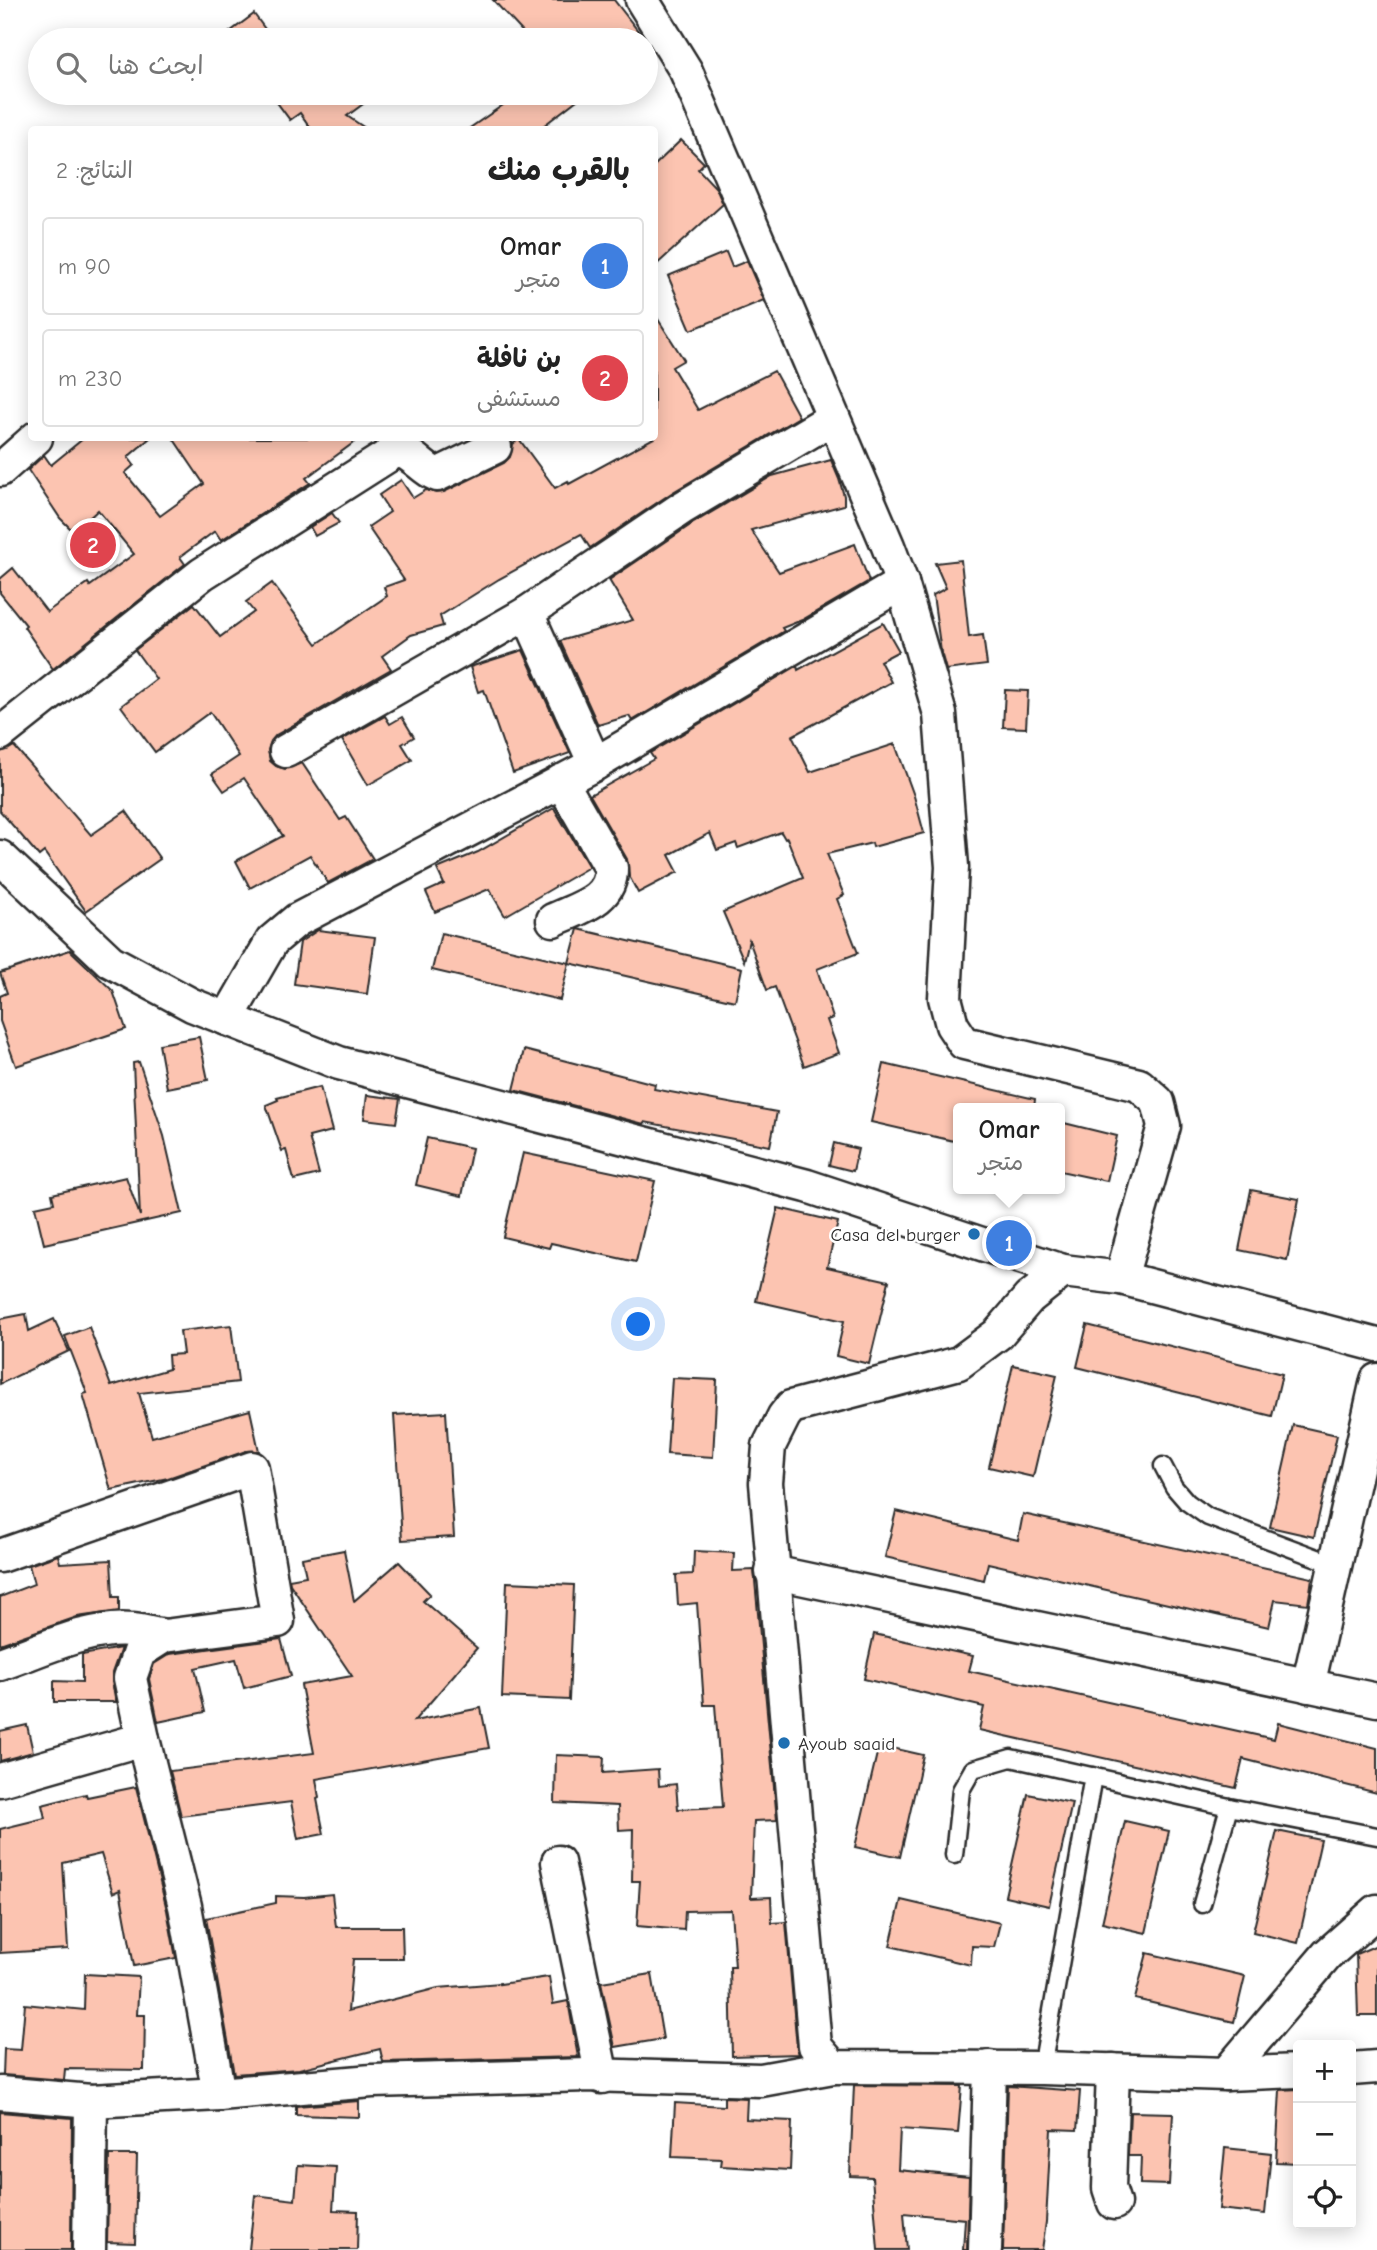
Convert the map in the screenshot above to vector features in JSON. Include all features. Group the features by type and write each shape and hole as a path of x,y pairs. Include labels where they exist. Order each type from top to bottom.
{"street":[{"path":"642,0 685,71 902,583 940,714 952,867 945,998 952,1025 964,1043 1139,1085 1157,1102 1164,1126 1121,1278"},
{"path":"286,751 527,613 682,508 833,418"},
{"path":"0,470 33,441"},
{"path":"0,734 202,575 397,450 407,453 429,472 437,475 495,447"},
{"path":"227,1019 272,941 297,920 595,764 902,583"},
{"path":"527,613 595,764"},
{"path":"552,920 596,900 606,890 611,879 611,868 561,781"},
{"path":"0,857 110,961 192,1005 339,1063 807,1185 1063,1271 1121,1278 1377,1345"},
{"path":"833,2067 815,2046 772,1572 766,1483 769,1446 791,1407 959,1363 998,1334 1029,1298 1063,1271"},
{"path":"1308,1686 1377,1380"},
{"path":"0,1556 252,1468 278,1621 164,1636 130,1629 111,1630 81,1636 0,1664"},
{"path":"772,1572 1377,1700"},
{"path":"164,1636 139,1652 130,1678 186,1906 219,2094"},
{"path":"0,1780 143,1739"},
{"path":"558,1861 602,2077"},
{"path":"1226,2074 1327,1955 1377,1911"},
{"path":"0,2093 91,2101 219,2094 372,2081 602,2077 761,2080 833,2067 1042,2067 1226,2074 1293,2071"},
{"path":"985,2250 990,2067"},
{"path":"1356,2068 1377,2067"},
{"path":"1113,2070 1109,2188 1114,2203"},
{"path":"89,2250 91,2101"}],"lane":[{"path":"1163,1466 1174,1488 1187,1502 1208,1517 1336,1565"},
{"path":"954,1855 961,1790 973,1769 1010,1758 1229,1807 1377,1836"},
{"path":"1042,2067 1093,1776"},
{"path":"1202,1904 1229,1807"}],"building":[{"path":"493,0 614,0 636,28 519,28"},
{"path":"254,14 264,28 235,28"},
{"path":"279,105 362,105 347,116 362,126 309,126 300,113 290,120"},
{"path":"503,105 570,105 543,126 473,126"},
{"path":"681,140 704,163 698,169 716,188 723,204 658,263 658,162"},
{"path":"726,252 732,267 747,261 764,300 691,330 668,276"},
{"path":"658,319 684,360 672,367 698,410 774,371 799,417 673,492 590,548 581,534 499,579 440,616 443,626 411,635 382,656 391,669 276,735 268,750 270,761 285,769 302,763 340,820 346,817 373,859 328,883 310,855 250,888 236,861 283,836 244,778 224,791 212,774 239,756 210,712 155,752 121,706 156,679 135,650 194,604 220,637 254,612 246,602 272,583 317,644 387,596 384,587 404,580 368,527 390,512 379,495 401,480 413,498 426,490 444,492 504,463 510,457 513,444 520,441 555,488 568,481 569,484 648,441 658,441"},
{"path":"80,441 147,441 128,457 134,465 125,473 160,516 204,484 175,441 356,441 306,478 310,483 221,540 215,531 180,557 185,564 53,669 24,627 26,625 0,593 0,579 13,568 47,612 88,583 90,586 134,554 98,510 74,532 60,518 28,470 44,455 51,465"},
{"path":"831,460 844,496 844,505 751,530 779,572 855,544 869,581 802,620 782,628 784,631 632,721 629,716 598,725 560,641 633,620 609,580 692,524 772,476"},
{"path":"332,513 339,523 315,536 310,527"},
{"path":"961,560 969,637 983,635 987,665 946,670 933,595 946,588 935,563"},
{"path":"883,623 899,651 880,661 891,682 792,736 810,772 895,744 924,833 873,847 872,843 827,854 844,895 837,899 858,953 817,969 833,1018 827,1020 839,1053 804,1066 775,987 767,990 749,940 744,961 723,912 803,878 787,838 785,839 781,832 738,848 736,843 717,850 710,833 669,855 678,872 638,893 629,876 627,859 590,795 654,759 650,753 797,666 798,670"},
{"path":"523,650 570,753 513,773 484,690 478,692 470,667"},
{"path":"1005,690 1028,691 1026,728 1003,727"},
{"path":"385,716 390,724 402,717 414,737 402,744 412,760 368,785 342,740"},
{"path":"14,746 91,835 126,811 160,859 86,911 44,852 39,856 0,811 0,752"},
{"path":"554,808 589,867 505,916 489,889 435,912 426,892 444,884 437,869 478,852"},
{"path":"578,929 742,968 735,1001 569,963"},
{"path":"318,930 375,937 367,994 294,984 300,942"},
{"path":"441,933 569,963 560,1000 432,970"},
{"path":"70,950 113,991 126,1029 16,1066 0,1021 0,996 7,993 0,973"},
{"path":"199,1037 208,1080 167,1088 159,1044"},
{"path":"524,1050 655,1084 654,1089 777,1112 770,1146 645,1122 644,1124 514,1090"},
{"path":"139,1062 164,1136 182,1213 44,1244 35,1207 54,1203 52,1194 126,1177 140,1216 133,1063"},
{"path":"884,1064 1035,1099 1035,1103 953,1103 953,1141 871,1122"},
{"path":"320,1087 332,1131 309,1137 319,1174 294,1180 286,1150 282,1151 266,1105 278,1100 277,1098"},
{"path":"367,1095 400,1099 396,1123 364,1119"},
{"path":"1065,1123 1117,1136 1107,1181 1065,1172"},
{"path":"427,1138 472,1148 462,1196 416,1185"},
{"path":"834,1143 858,1149 853,1171 829,1165"},
{"path":"523,1153 655,1181 636,1262 551,1243 549,1248 503,1237"},
{"path":"1251,1190 1299,1199 1287,1260 1239,1250"},
{"path":"778,1208 838,1222 827,1267 889,1281 869,1364 836,1356 844,1321 756,1301"},
{"path":"26,1314 29,1331 54,1319 69,1351 0,1384 0,1319"},
{"path":"231,1325 238,1382 139,1393 152,1437 250,1410 259,1451 246,1451 168,1478 111,1490 83,1394 87,1393 65,1336 89,1327 111,1386 169,1369 168,1355 183,1354 180,1331"},
{"path":"1087,1325 1282,1374 1272,1416 1077,1367"},
{"path":"1013,1365 1057,1375 1033,1477 989,1467"},
{"path":"672,1378 717,1380 713,1457 667,1454"},
{"path":"446,1412 454,1537 402,1540 394,1415"},
{"path":"1293,1425 1337,1435 1314,1537 1270,1527"},
{"path":"896,1511 1018,1540 1023,1514 1312,1578 1308,1604 1275,1600 1269,1627 988,1563 984,1580 885,1557"},
{"path":"344,1550 354,1601 399,1562 430,1594 423,1601 477,1648 414,1721 481,1708 489,1748 316,1779 324,1834 298,1839 291,1802 181,1816 170,1771 314,1753 301,1685 352,1676 289,1579 306,1576 302,1558"},
{"path":"694,1551 734,1553 733,1571 754,1570 777,1820 754,1821 751,1898 771,1897 772,1923 786,1922 799,2054 732,2056 730,1967 735,1967 731,1910 685,1911 684,1930 637,1926 640,1881 632,1881 633,1829 619,1830 618,1806 555,1803 556,1755 604,1757 603,1773 658,1769 659,1786 676,1784 678,1809 723,1807 715,1705 704,1705 697,1603 678,1605 676,1575 693,1574"},
{"path":"58,1555 60,1563 111,1560 113,1597 119,1597 119,1611 77,1617 0,1644 0,1597 34,1584 29,1565"},
{"path":"507,1582 574,1585 569,1700 502,1697"},
{"path":"874,1634 973,1656 969,1671 1274,1739 1278,1723 1377,1748 1377,1793 1243,1759 1236,1788 979,1730 984,1707 864,1679"},
{"path":"281,1639 291,1676 244,1688 236,1659 195,1668 205,1712 158,1722 149,1679 154,1664 170,1654"},
{"path":"121,1648 112,1673 116,1702 54,1702 54,1681 82,1682 82,1655"},
{"path":"27,1725 33,1752 0,1761 0,1731"},
{"path":"879,1745 923,1755 900,1857 855,1847"},
{"path":"136,1787 167,1910 176,1958 134,1966 120,1890 113,1893 101,1854 63,1863 68,1949 0,1953 0,1829 45,1818 42,1805 86,1794 87,1797"},
{"path":"1028,1794 1072,1803 1049,1906 1005,1896"},
{"path":"1125,1821 1169,1831 1146,1933 1102,1923"},
{"path":"1277,1831 1321,1840 1298,1943 1253,1932"},
{"path":"332,1894 336,1927 402,1927 403,1959 353,1959 348,2011 438,1988 500,1984 549,1977 553,2004 568,2001 578,2057 383,2062 380,2049 299,2069 234,2074 206,1918 276,1903 276,1896"},
{"path":"901,1900 1000,1923 994,1947 972,1946 971,1965 890,1946"},
{"path":"1377,1945 1377,2016 1358,2016 1356,1954"},
{"path":"1147,1953 1245,1976 1234,2022 1135,1999"},
{"path":"85,1974 139,1977 137,2015 145,2015 144,2070 65,2069 64,2080 3,2075 4,2049 21,2050 25,2004 84,2010"},
{"path":"652,1974 663,2039 615,2047 601,1982"},
{"path":"854,2085 962,2086 958,2133 900,2129 898,2170 969,2177 967,2250 963,2250 965,2219 904,2213 907,2250 878,2250 872,2177 850,2176"},
{"path":"1008,2086 1080,2091 1077,2130 1051,2129 1042,2250 1003,2250"},
{"path":"1293,2089 1293,2163 1276,2162 1280,2090"},
{"path":"724,2097 747,2098 746,2119 792,2121 790,2170 721,2166 722,2159 672,2157 675,2103 724,2106"},
{"path":"359,2101 359,2117 296,2115 296,2106"},
{"path":"0,2112 72,2118 71,2250 0,2250"},
{"path":"1130,2112 1173,2113 1169,2185 1140,2184 1141,2156 1128,2156"},
{"path":"1225,2148 1271,2153 1265,2214 1219,2209"},
{"path":"109,2155 137,2155 135,2243 107,2242"},
{"path":"298,2165 336,2167 333,2210 358,2211 357,2250 249,2250 255,2195 295,2200"}],"place":[{"name":"بن نافلة","path":"93,545"},
{"name":"Casa del burger","path":"974,1234"},
{"name":"Omar","path":"1009,1243"},
{"name":"Ayoub saaid","path":"784,1743"}]}
